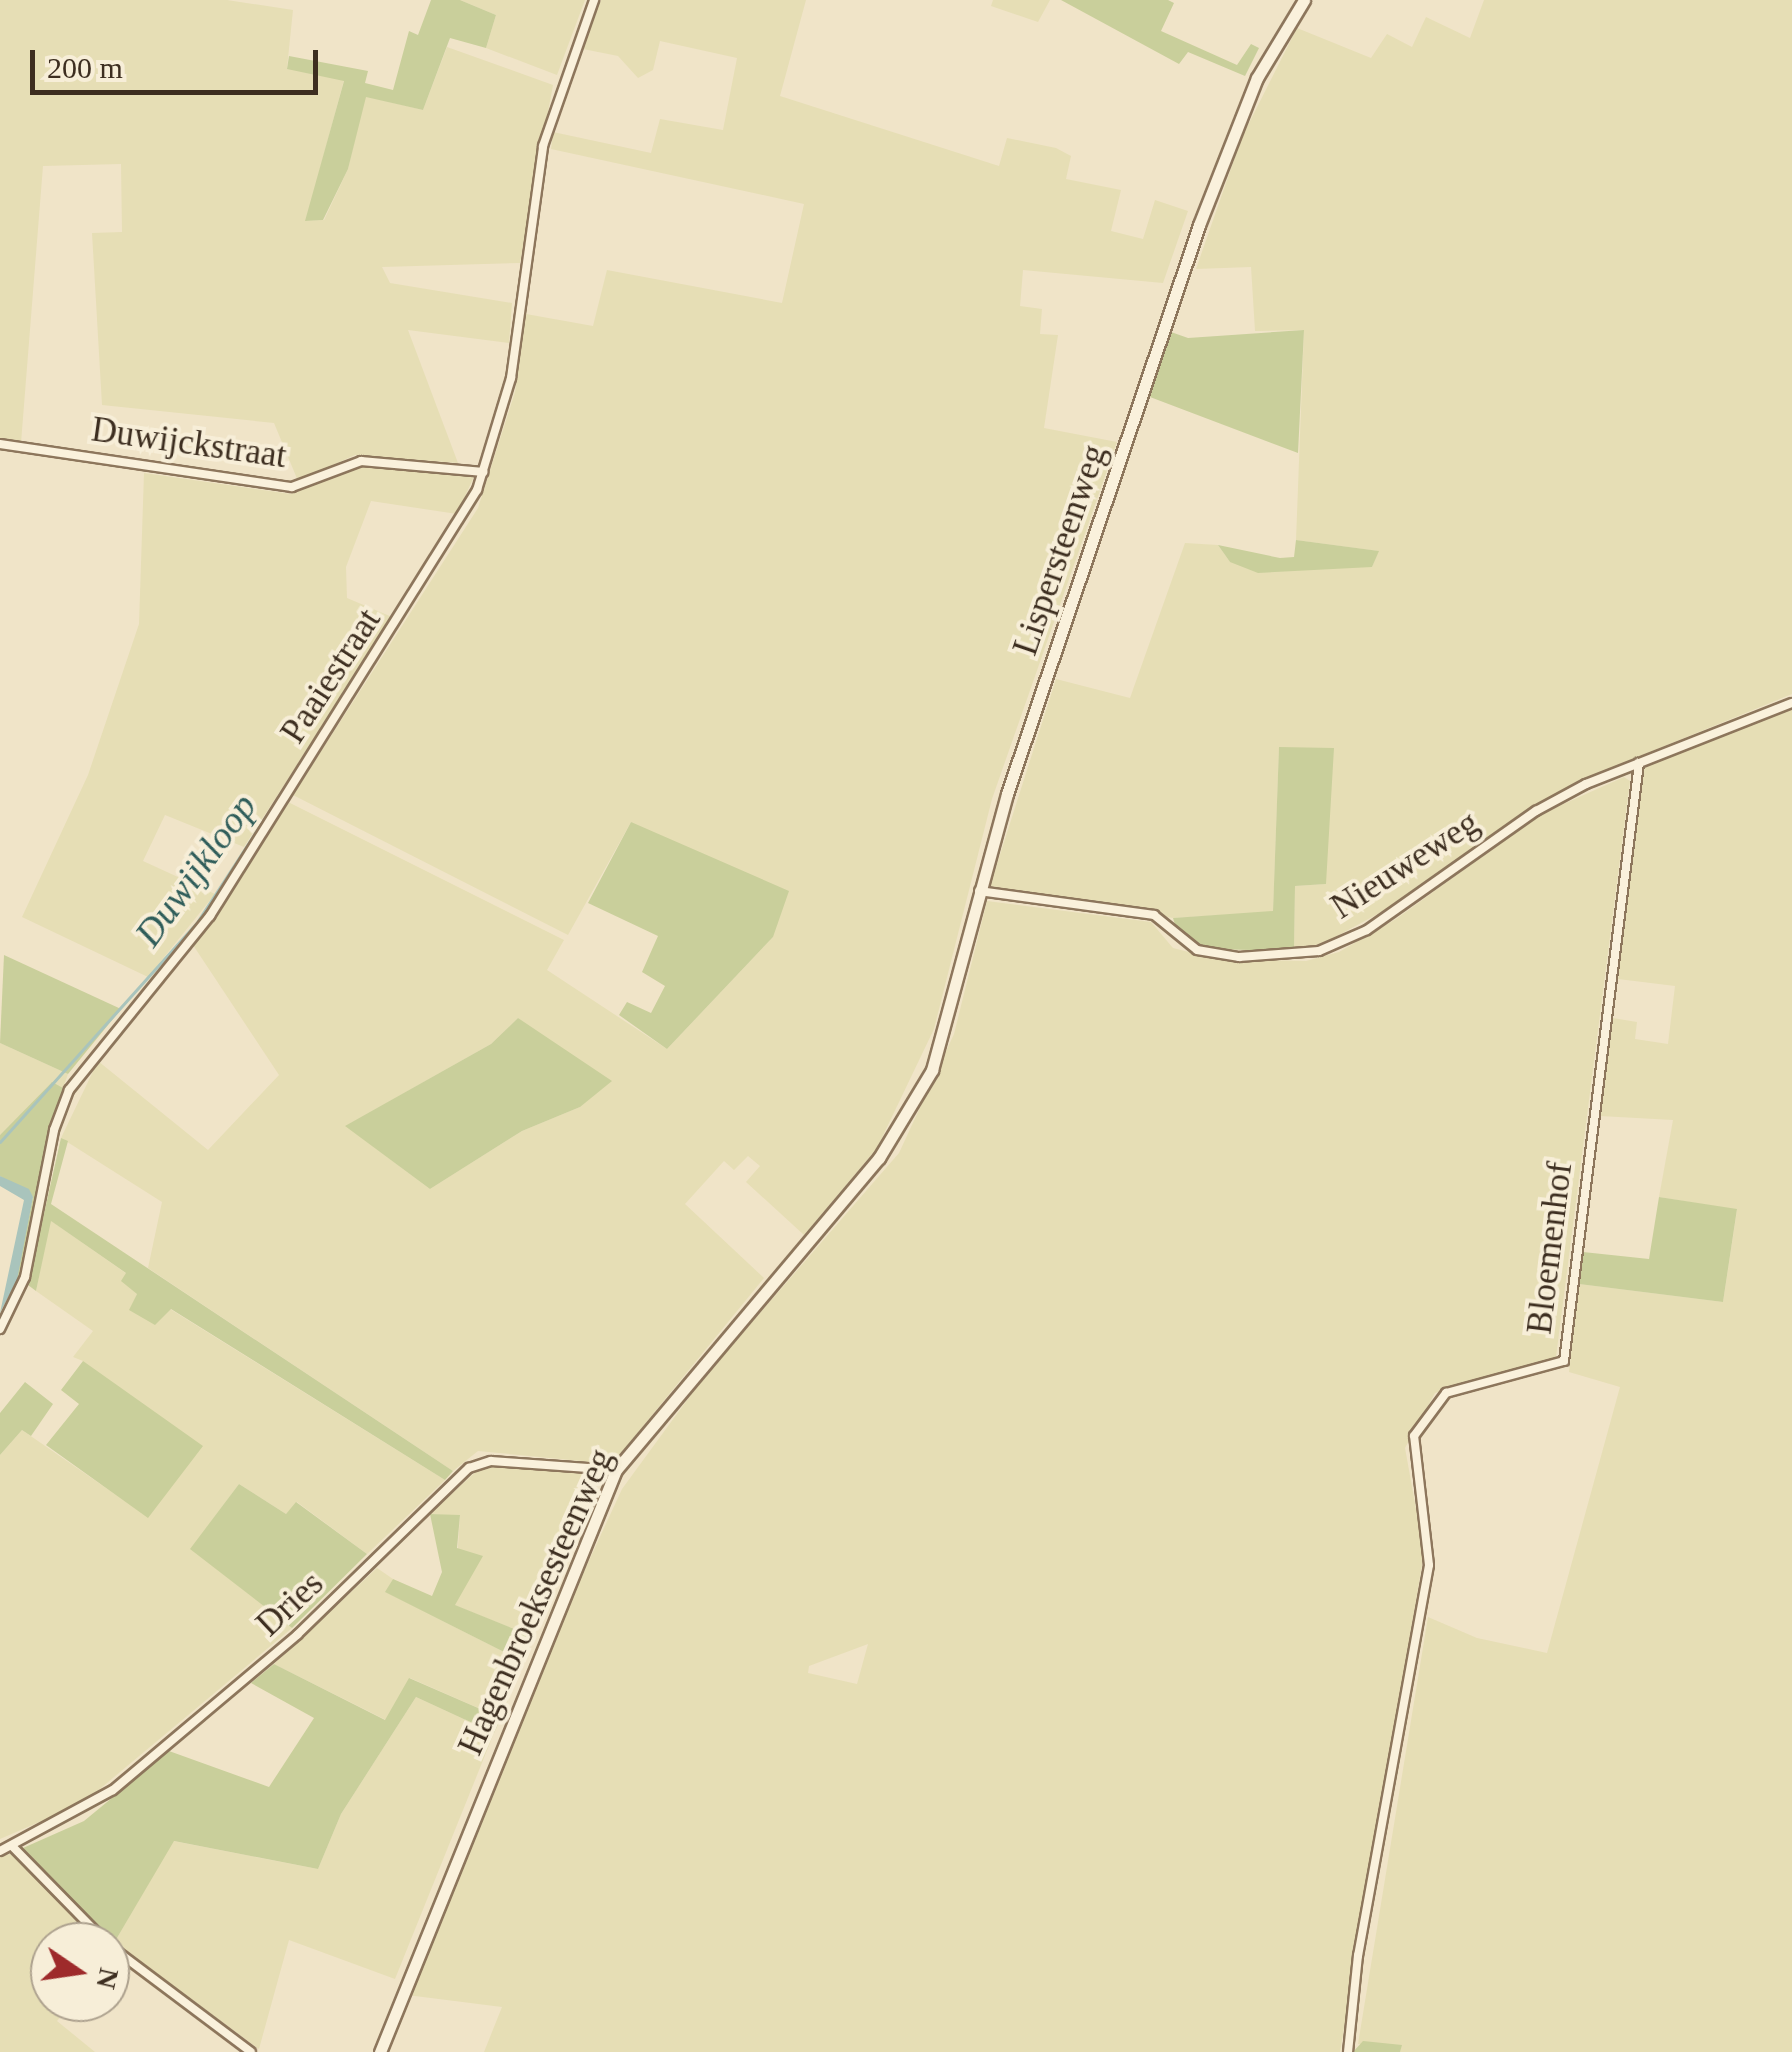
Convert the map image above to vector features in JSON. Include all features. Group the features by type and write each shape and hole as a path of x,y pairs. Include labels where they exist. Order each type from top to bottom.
{"street":[{"name":"Paaiestraat","path":"0,1330 25,1277 54,1130 70,1090 210,916 454,535 484,472 510,378 543,146 594,0"},
{"name":"Lispersteenweg","path":"898,1129 945,1035 978,891 1233,130 1304,0"},
{"name":"Duwijckstraat","path":"0,444 292,487 361,461 484,472"},
{"name":"Nieuweweg","path":"978,891 1154,915 1197,950 1268,957 1320,951 1380,922 1536,811 1639,764 1792,703"},
{"name":"Bloemenhof","path":"1348,2052 1358,1956 1428,1565 1414,1436 1446,1393 1564,1361 1639,764"},
{"name":"Hagenbroeksesteenweg","path":"380,2052 616,1470 898,1129"},
{"name":"Dries","path":"0,1852 113,1790 298,1635 469,1468 491,1461 616,1470"},
{"path":"12,1846 86,1922"},
{"path":"130,1961 251,2052"}],"shaded area":[{"path":"0,0 227,0 293,10 287,68 344,80 306,221 324,220 348,169 365,96 423,110 447,47 553,85 520,263 382,267 390,283 512,303 509,343 408,330 458,463 355,455 298,481 274,423 102,405 92,233 122,232 121,164 43,166 21,443 0,440"},
{"path":"460,0 585,0 557,75 486,48 496,15"},
{"path":"601,0 806,0 780,96 999,166 1007,138 1056,148 1071,156 1066,179 1121,190 1111,231 1143,239 1155,200 1188,211 1163,283 1023,270 1020,306 1042,309 1040,334 1058,335 1044,428 1117,442 992,799 934,1029 877,1148 804,1235 746,1182 760,1166 748,1156 734,1170 724,1161 685,1204 764,1278 612,1464 478,1451 453,1471 148,1268 162,1202 61,1138 98,1061 208,1150 279,1075 193,945 288,802 564,940 547,970 667,1049 773,937 631,822 568,935 293,795 478,508 515,392 526,314 593,326 607,270 782,303 804,204 551,149 553,132 651,153 660,119 723,130 737,58 660,41 653,70 638,78 618,56 583,49","holes":["518,1018 580,1107 522,1131 430,1189 346,1126 491,1044"]},
{"path":"993,0 1050,0 1038,22 991,6"},
{"path":"1484,0 1792,0 1792,694 1581,780 1512,820 1407,898 1326,942 1294,951 1295,886 1326,884 1279,748 1273,912 1173,918 990,886 1056,679 1130,698 1185,543 1218,545 1230,562 1372,567 1378,551 1296,540 1304,330 1255,331 1251,267 1196,269 1242,137 1297,28 1371,58 1387,34 1412,47 1426,17 1470,38"},
{"path":"362,463 476,472 457,514 371,501 346,567 347,598 392,617 244,847 165,815 143,861 215,894 148,977 22,917 88,775 139,624 144,473 291,494"},
{"path":"1792,707 1792,2052 1400,2052 1401,2046 1358,2044 1428,1617 1477,1638 1547,1653 1620,1387 1569,1372 1579,1284 1723,1302 1737,1210 1659,1197 1673,1120 1600,1116 1613,1018 1637,1022 1635,1039 1668,1044 1675,986 1618,979 1640,778 1644,767"},
{"path":"1624,777 1630,781 1556,1357 1435,1393 1405,1448 1424,1553 1340,2052 484,2052 502,2007 407,1995 544,1658 622,1489 701,1381 899,1153 954,1034 987,901 1151,922 1173,948 1216,959 1306,961 1339,952 1396,919 1541,814","holes":["868,1644 857,1684 808,1673 809,1666"]},
{"path":"0,1043 68,1074 63,1088 51,1083 0,1135"},
{"path":"50,1220 127,1274 137,1294 130,1310 170,1309 445,1480 367,1554 297,1502 286,1514 239,1484 191,1549 292,1628 83,1803 0,1839 0,1455 22,1430 148,1517 83,1361 73,1357 93,1331 36,1291"},
{"path":"482,1466 596,1474 529,1635 454,1605 460,1516 430,1514"},
{"path":"377,1568 393,1579 386,1592 524,1662 501,1718 410,1678 386,1720 274,1664"},
{"path":"416,1697 494,1733 395,1979 289,1940 259,2049 130,1955 130,1922 126,1922 173,1841 318,1869 341,1814"},
{"path":"13,1853 78,1922 30,1922 30,2022 58,2022 95,2052 0,2052 0,1857"}],"green space":[{"path":"431,0 460,0 496,15 486,48 450,38 423,110 366,97 348,169 323,220 305,221 344,81 287,69 289,56 368,71 365,83 393,90 409,31 418,35"},
{"path":"1061,0 1168,0 1174,3 1161,31 1237,65 1251,44 1259,48 1245,76 1188,52 1179,64"},
{"path":"1304,330 1298,453 1150,397 1171,332 1188,338"},
{"path":"1296,540 1379,551 1372,567 1258,573 1230,562 1218,545 1280,558 1294,557"},
{"path":"1279,747 1334,748 1326,884 1295,886 1294,951 1210,949 1179,938 1173,918 1273,911"},
{"path":"631,822 789,891 773,937 667,1049 619,1015 627,1002 651,1013 665,986 642,972 658,936 588,903"},
{"path":"4,955 121,1009 68,1074 0,1043"},
{"path":"518,1018 612,1081 580,1107 522,1131 430,1189 345,1126 491,1044"},
{"path":"52,1082 63,1088 23,1274 12,1297 33,1197 0,1176 0,1135"},
{"path":"61,1138 68,1141 51,1204 453,1471 445,1480 171,1309 155,1325 129,1310 137,1294 121,1281 126,1273 51,1221 36,1291 28,1285"},
{"path":"1659,1197 1737,1209 1723,1302 1579,1284 1583,1252 1649,1259"},
{"path":"83,1361 203,1446 148,1518 46,1445 79,1404 61,1390"},
{"path":"25,1382 53,1404 31,1436 22,1430 0,1455 0,1413"},
{"path":"239,1484 286,1514 296,1502 367,1554 292,1628 190,1549"},
{"path":"430,1514 460,1515 457,1548 483,1556 455,1605 529,1635 524,1662 385,1592 393,1579 432,1596 442,1572"},
{"path":"274,1664 385,1720 409,1678 501,1718 494,1733 416,1697 341,1814 318,1869 174,1841 126,1922 94,1922 23,1848 84,1821 169,1751 269,1787 314,1718 251,1683"},
{"path":"1363,2041 1402,2045 1400,2052 1353,2052"}],"water":[{"path":"0,1176 29,1189 33,1197 17,1280 0,1313 24,1200 0,1186"}],"waterway":[{"name":"Duwijkloop","path":"0,1142 198,921 315,741"}]}
